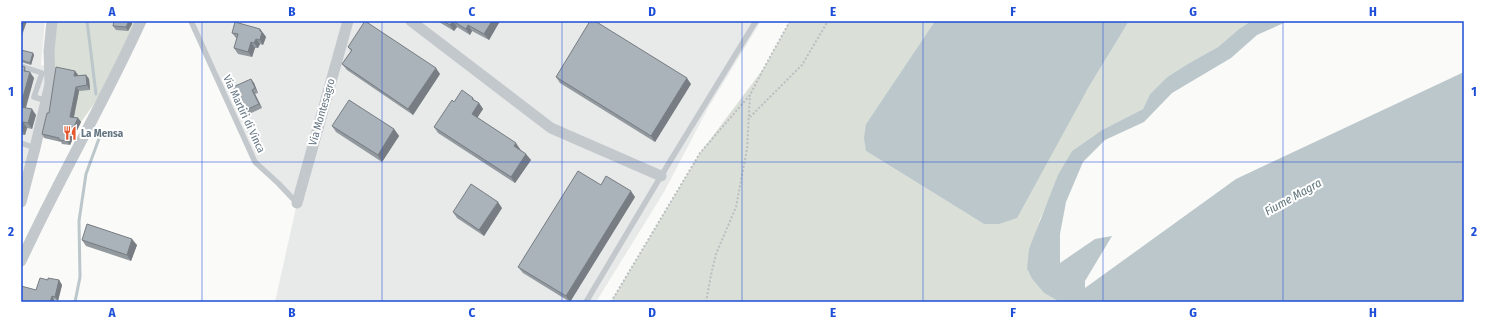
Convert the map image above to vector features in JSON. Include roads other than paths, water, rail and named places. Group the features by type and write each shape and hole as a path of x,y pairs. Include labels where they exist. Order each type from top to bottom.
{"street":[{"path":"21,202 50,84 49,51 52,21"},
{"path":"21,261 38,224 83,139 141,21"},
{"name":"Via Montesagro","path":"297,203 348,21"},
{"path":"411,21 551,128 661,176"}],"lane":[{"name":"Via Martiri di Vinca","path":"191,21 255,162 297,203"},
{"path":"586,302 756,21"},
{"path":"21,66 42,73 34,97 47,101"},
{"path":"21,143 35,148"}],"water":[{"path":"935,21 1129,21 1087,90 1017,218 999,224 984,224 866,151 864,138 866,124"},
{"name":"Fiume Magra","path":"1251,21 1288,21 1257,35 1231,58 1172,93 1144,122 1105,140 1083,162 1066,202 1060,234 1060,263 1095,239 1112,236 1085,281 1085,288 1236,179 1464,72 1464,302 1055,302 1058,301 1044,293 1032,279 1027,269 1029,249 1058,175 1072,151 1102,130 1143,109 1150,94 1167,77 1218,47"}],"waterway":[{"path":"87,21 96,94"},
{"path":"75,302 80,277 79,221 86,174 101,133"}],"place":[{"name":"La Mensa","path":"70,133"}]}
